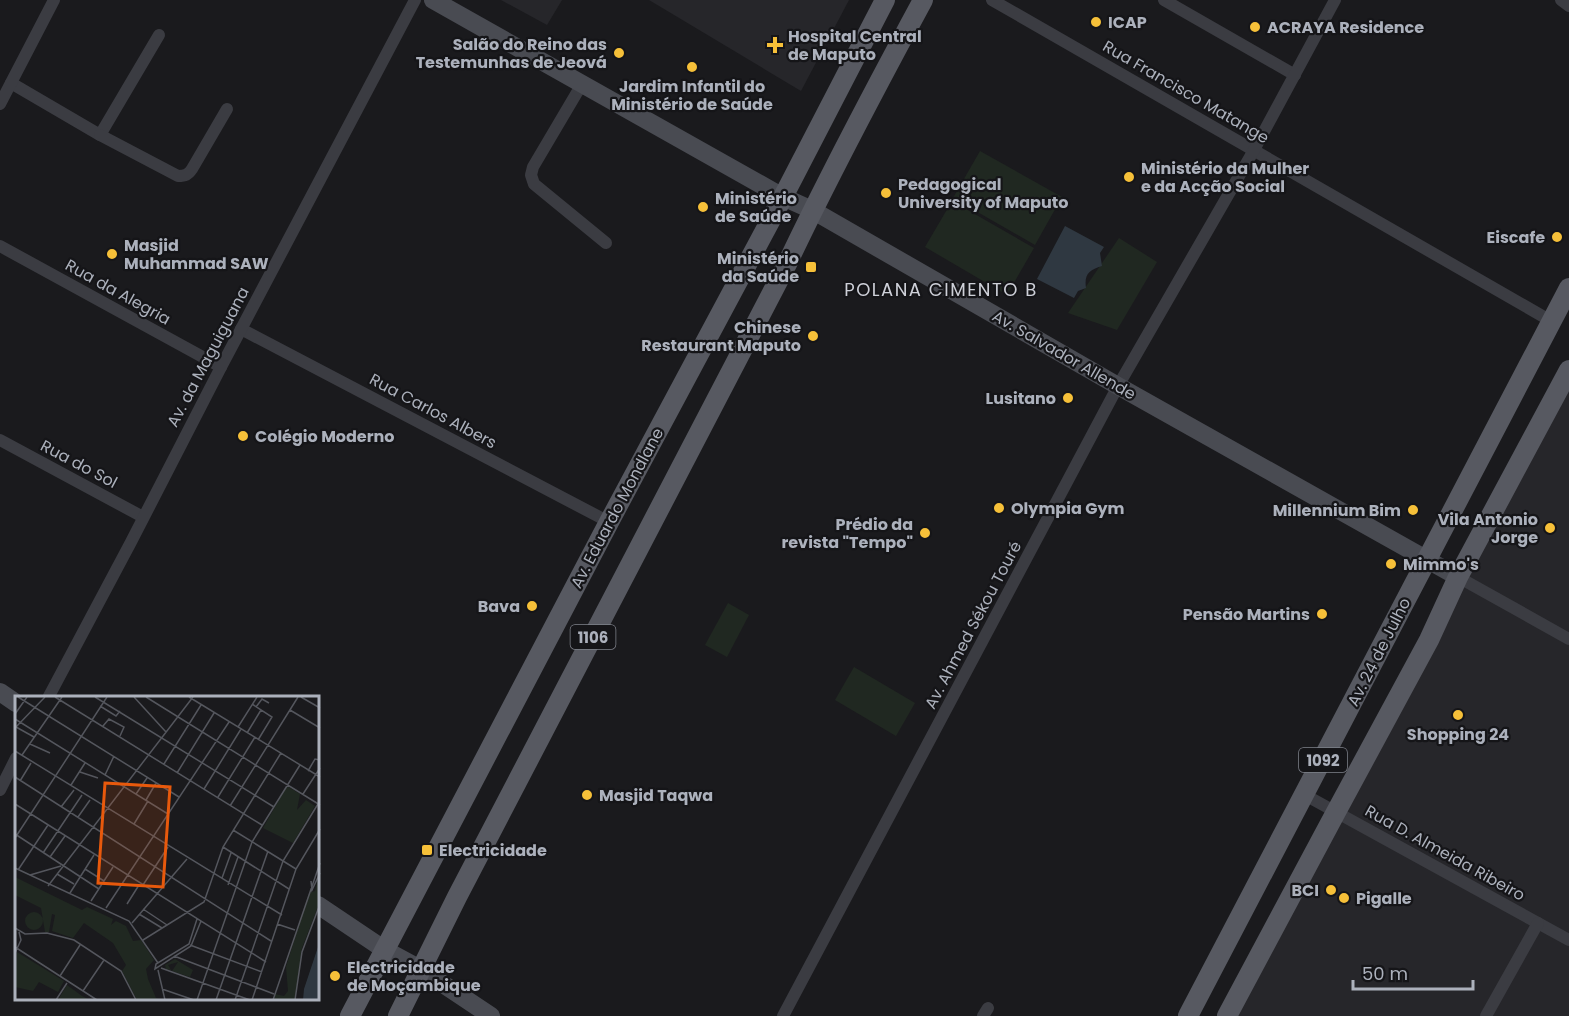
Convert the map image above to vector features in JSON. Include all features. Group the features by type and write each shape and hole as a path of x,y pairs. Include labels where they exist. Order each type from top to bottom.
{"main road":[{"name":"Av. Eduardo Mondlane","path":"350,1016 885,0"},
{"path":"812,210 923,0"},
{"name":"1106","path":"398,1016 457,897 787,264 812,210"},
{"name":"Av. 24 de Julho","path":"1188,1016 1569,288"},
{"name":"1092","path":"1227,1016 1429,640 1458,578 1569,371"}],"street":[{"path":"0,104 54,0"},
{"name":"Av. da Maguiguana","path":"49,696 415,0"},
{"name":"Av. Salvador Allende","path":"433,0 783,197 812,210 1118,386 1569,639"},
{"name":"Rua Francisco Matange","path":"992,0 1551,321"},
{"path":"1164,0 1295,75"},
{"name":"Av. Ahmed Sékou Touré","path":"783,1016 1118,386 1254,150 1335,0"},
{"path":"1562,0 1569,6"},
{"path":"100,135 159,35"},
{"path":"11,83 100,135 178,176 189,174 227,109"},
{"path":"582,84 533,167 532,180 606,243"},
{"name":"Rua da Alegria","path":"0,246 221,366"},
{"name":"Rua Carlos Albers","path":"241,329 609,522"},
{"name":"Rua do Sol","path":"0,440 143,517"},
{"path":"0,692 15,702"},
{"path":"0,790 15,760"},
{"name":"Rua D. Almeida Ribeiro","path":"1305,795 1569,940"},
{"path":"320,906 491,1016"},
{"path":"1486,1016 1538,923"}],"shaded area":[{"path":"501,0 562,0 547,25"},
{"name":"Hospital Central de Maputo","path":"649,0 849,0 801,91"},
{"path":"980,151 1062,197 1035,245 953,198"},
{"path":"952,201 1034,248 1007,295 925,247"},
{"path":"1065,226 1104,247 1100,253 1102,266 1088,273 1086,288 1078,291 1074,298 1037,279"},
{"path":"1119,238 1157,262 1117,330 1068,313"},
{"path":"1569,379 1569,1016 1221,1016"},
{"path":"728,603 749,615 727,657 705,645"},
{"path":"854,667 915,703 896,736 835,700"}],"place":[{"name":"ICAP","path":"1096,22"},
{"name":"ACRAYA Residence","path":"1255,27"},
{"name":"Hospital Central de Maputo","path":"775,45"},
{"name":"Salão do Reino das Testemunhas de Jeová","path":"619,53"},
{"name":"Jardim Infantil do Ministério de Saúde","path":"692,67"},
{"name":"Ministério da Mulher e da Acção Social","path":"1129,177"},
{"name":"Pedagogical University of Maputo","path":"886,193"},
{"name":"Ministério de Saúde","path":"703,207"},
{"name":"Eiscafe","path":"1557,237"},
{"name":"Masjid Muhammad SAW","path":"112,254"},
{"name":"Ministério da Saúde","path":"811,267"},
{"name":"Chinese Restaurant Maputo","path":"813,336"},
{"name":"Lusitano","path":"1068,398"},
{"name":"Colégio Moderno","path":"243,436"},
{"name":"Olympia Gym","path":"999,508"},
{"name":"Millennium Bim","path":"1413,510"},
{"name":"Vila Antonio Jorge","path":"1550,528"},
{"name":"Prédio da revista \"Tempo\"","path":"925,533"},
{"name":"Mimmo's","path":"1391,564"},
{"name":"Bava","path":"532,606"},
{"name":"Pensão Martins","path":"1322,614"},
{"name":"Shopping 24","path":"1458,715"},
{"name":"Masjid Taqwa","path":"587,795"},
{"name":"Electricidade","path":"427,850"},
{"name":"BCI","path":"1331,890"},
{"name":"Pigalle","path":"1344,898"},
{"name":"Electricidade de Moçambique","path":"335,976"}],"district":[{"name":"POLANA CIMENTO B","path":"941,289"}]}
